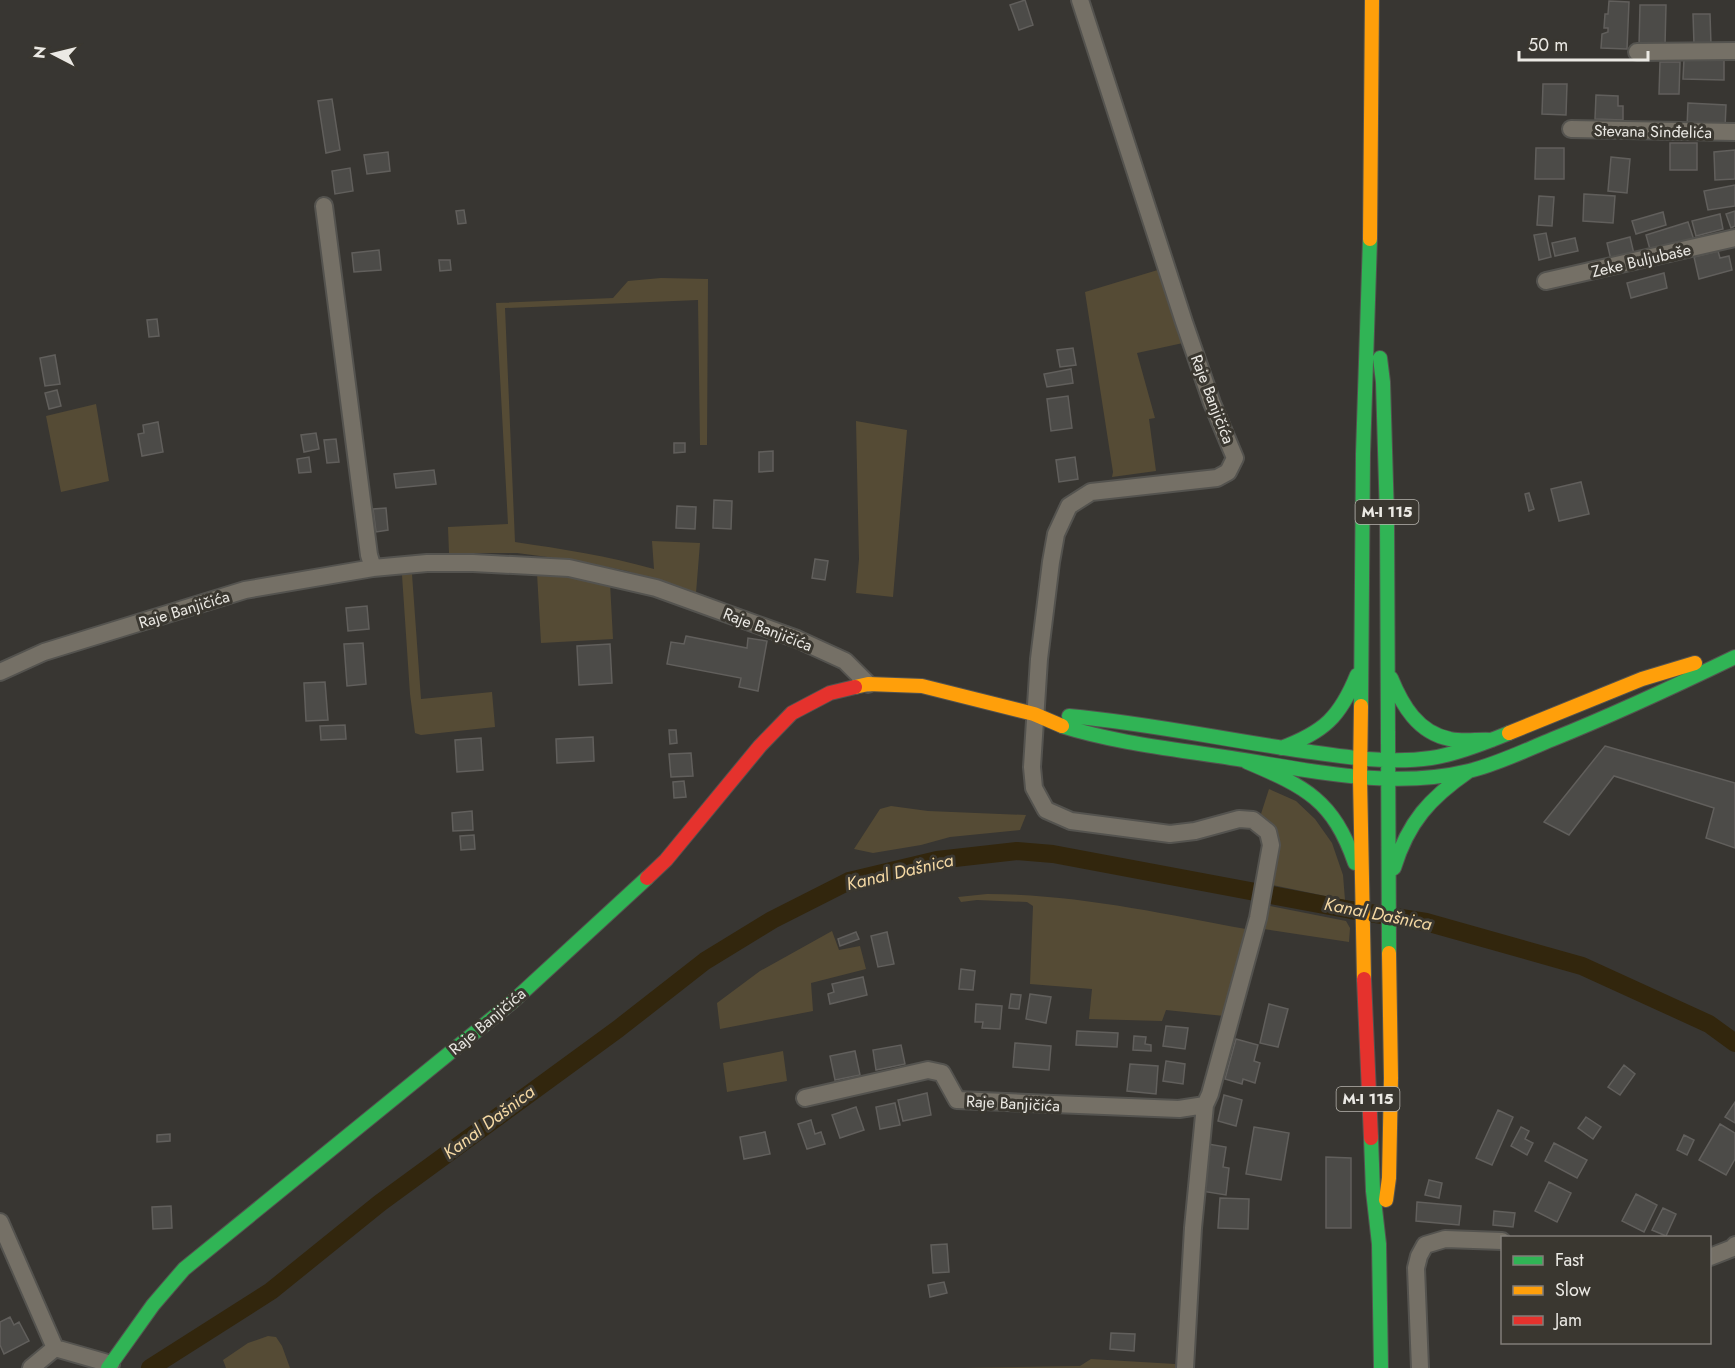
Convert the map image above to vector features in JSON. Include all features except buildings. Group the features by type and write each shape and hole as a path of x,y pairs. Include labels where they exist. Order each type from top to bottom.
{"main road":[{"name":"M-I 115","path":"1372,0 1370,266 1363,454 1360,778 1363,952 1372,1191 1379,1244 1381,1368"},
{"name":"M-I 115","path":"1370,266 1383,382 1387,517 1386,779 1391,1123 1389,1178 1379,1244"},
{"path":"1034,714 1123,721 1361,759 1432,758 1492,740 1642,680 1735,651"},
{"path":"1034,714 1085,733 1141,744 1360,778 1418,780 1469,771 1502,760 1638,704 1735,657"},
{"path":"1281,748 1322,731 1334,719 1346,703 1361,664"},
{"path":"1388,668 1399,699 1417,724 1432,733 1449,738 1492,740"},
{"name":"Raje Banjičića","path":"110,1366 153,1305 184,1269 511,1003 666,860 760,746 792,713 830,693 868,684 922,686 1034,714"},
{"path":"1247,762 1290,780 1311,793 1334,817 1346,835 1355,862 1362,896"},
{"path":"1387,894 1399,848 1419,813 1446,786 1469,771"}],"street":[{"name":"Raje Banjičića","path":"805,1098 928,1070 942,1073 957,1101 1179,1109 1205,1105 1258,918 1271,845 1268,832 1253,820 1239,819 1195,831 1170,834 1071,821 1046,810 1034,788 1032,767 1034,714 1051,562 1056,534 1069,506 1091,492 1217,478 1228,472 1235,458 1212,403 1184,322 1080,0"},
{"path":"1637,52 1735,51"},
{"name":"Stevana Sinđelića","path":"1571,129 1735,132"},
{"path":"324,206 369,555 373,568"},
{"name":"Zeke Buljubaše","path":"1546,281 1735,238"},
{"name":"Raje Banjičića","path":"0,672 44,652 245,590 373,568 427,563 517,564 569,568 656,588 797,639 845,661 868,684"},
{"path":"1185,1368 1193,1228 1205,1105"},
{"path":"0,1222 55,1348 110,1366"},
{"path":"1420,1368 1416,1268 1425,1245 1445,1239 1501,1241"},
{"path":"1711,1257 1733,1248 1735,1245"},
{"path":"31,1368 55,1348"}],"shaded area":[{"path":"1161,269 1183,343 1137,353 1155,418 1149,419 1156,471 1112,477 1085,292"},
{"path":"661,278 708,279 707,445 700,445 698,300 505,308 515,542 568,550 654,569 652,541 700,543 696,593 627,571 578,561 517,553 449,553 448,527 508,524 496,303 613,298 628,281"},
{"path":"96,404 109,481 61,492 46,416"},
{"path":"856,421 907,430 893,597 856,593 859,559"},
{"path":"537,573 610,583 613,639 541,643"},
{"path":"412,574 421,699 492,692 495,727 421,735 415,733 402,575"},
{"path":"1269,789 1296,801 1315,819 1332,843 1343,875 1345,900 1268,884 1260,817"},
{"path":"891,806 928,811 1026,815 1020,830 950,837 921,845 873,853 854,849 880,809"},
{"path":"987,894 1085,901 1246,929 1224,1016 1166,1010 1162,1021 1089,1019 1092,989 1030,984 1033,906 1027,902 977,900 961,902 958,897"},
{"path":"1270,906 1346,921 1350,928 1349,942 1264,929"},
{"path":"832,931 839,950 860,946 866,969 811,983 813,1011 720,1029 717,1003 760,971"},
{"path":"783,1051 787,1081 727,1092 723,1063"},
{"path":"268,1336 276,1337 290,1368 226,1368 223,1360 248,1343"},
{"path":"1091,1359 1175,1364 1175,1368 962,1368 1080,1366"}],"waterway":[{"name":"Kanal Dašnica","path":"150,1368 271,1291 380,1203 618,1029 705,961 772,920 849,881 937,860 1017,851 1053,854 1426,922 1582,966 1709,1024 1735,1043"}],"traffic: fast":[{"path":"1361,706 1363,454 1370,239"},
{"path":"1380,358 1383,382 1387,517 1389,953"},
{"path":"1062,726 1124,741 1350,776 1409,779 1439,776 1480,768 1512,756 1622,710 1735,657"},
{"path":"1281,748 1309,736 1329,721 1344,702 1357,675"},
{"path":"1391,678 1406,708 1429,731 1455,740 1492,740"},
{"path":"1069,716 1128,723 1274,747 1383,760 1415,760 1440,756 1470,748 1509,733"},
{"path":"1247,762 1286,779 1315,798 1337,824 1355,863"},
{"path":"1394,868 1406,837 1422,812 1443,791 1469,771"},
{"path":"108,1368 153,1305 184,1269 511,1003 647,878"},
{"path":"1371,1138 1373,1191 1379,1244 1381,1368"}],"traffic: slow":[{"path":"1370,239 1372,0"},
{"path":"1509,733 1642,679 1695,663"},
{"path":"855,687 868,684 922,686 1034,714 1062,726"},
{"path":"1361,706 1364,979"},
{"path":"1386,1200 1389,1178 1391,1078 1389,953"}],"traffic: jam":[{"path":"647,878 666,860 760,746 792,713 830,693 855,687"},
{"path":"1364,979 1371,1138"}]}
